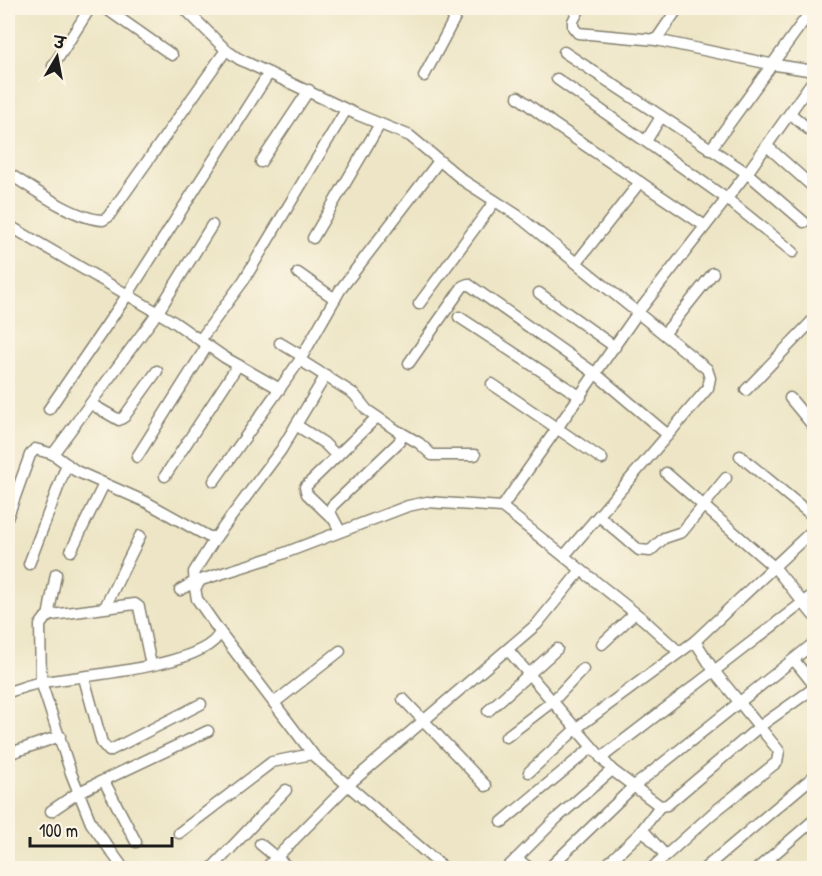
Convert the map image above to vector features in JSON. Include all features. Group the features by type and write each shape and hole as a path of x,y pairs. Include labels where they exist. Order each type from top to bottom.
{"street":[{"path":"53,66 90,8"},
{"path":"105,8 172,55"},
{"path":"184,8 239,60 309,90 346,110 410,136 439,161 578,262 707,369 710,378 708,387 564,556"},
{"path":"424,76 460,8"},
{"path":"580,8 573,21 573,27 578,33 656,40 814,71"},
{"path":"656,40 678,8"},
{"path":"710,150 770,64 813,8"},
{"path":"8,173 54,201 88,217 103,220 108,217 226,50"},
{"path":"564,52 747,173 804,222"},
{"path":"49,409 128,294 269,73"},
{"path":"557,79 727,199 793,252"},
{"path":"502,507 639,311 747,173 814,79"},
{"path":"261,162 309,90"},
{"path":"518,97 705,226"},
{"path":"137,457 203,343 244,280 346,110"},
{"path":"791,114 814,134"},
{"path":"646,141 661,117"},
{"path":"313,238 380,124"},
{"path":"767,146 814,188"},
{"path":"214,481 301,358 335,299 439,161"},
{"path":"578,262 640,182"},
{"path":"419,304 495,201"},
{"path":"8,225 158,312 203,343 280,389"},
{"path":"53,454 158,312 212,225"},
{"path":"298,273 335,299"},
{"path":"665,333 713,273"},
{"path":"409,363 463,286 468,284 596,374 668,435"},
{"path":"539,293 615,347"},
{"path":"459,317 580,397"},
{"path":"746,390 814,319"},
{"path":"280,343 354,394 377,417 418,443 432,455 476,454"},
{"path":"165,476 238,365"},
{"path":"91,404 119,420 124,417 157,371"},
{"path":"326,375 281,450 216,537 194,572 197,599 312,754 444,868"},
{"path":"492,384 602,459"},
{"path":"789,398 814,427"},
{"path":"332,518 324,513 304,489 377,417"},
{"path":"296,425 324,442 338,456"},
{"path":"340,531 330,512 332,506 399,442 402,434 400,432"},
{"path":"8,516 30,455 35,449 53,454 104,484 146,502 210,537 216,537"},
{"path":"740,456 814,517"},
{"path":"29,564 67,464"},
{"path":"666,473 776,568 814,616"},
{"path":"599,516 644,553 664,538 682,532 726,478"},
{"path":"71,551 104,484"},
{"path":"180,590 215,574 274,556 427,502 502,507 635,613 679,652"},
{"path":"529,772 578,727 695,641 776,568 814,529"},
{"path":"105,607 140,536"},
{"path":"266,868 347,786 508,650 548,611 581,570"},
{"path":"48,616 56,574"},
{"path":"601,758 814,594"},
{"path":"123,868 92,823 79,792 41,682 39,629 43,620 48,616 130,603 144,606 151,665"},
{"path":"602,644 635,613"},
{"path":"8,692 41,682 84,678 175,661 214,642 220,632"},
{"path":"652,868 713,813 777,762 779,751 714,671 695,641"},
{"path":"549,868 633,787 814,643"},
{"path":"488,711 532,674 557,649"},
{"path":"508,650 578,727 591,747 612,770 660,806 667,805 759,727 814,687 794,660"},
{"path":"274,703 340,651"},
{"path":"506,737 554,701 583,669"},
{"path":"84,678 102,743 109,751 201,704"},
{"path":"403,699 486,786"},
{"path":"51,811 79,792 208,731"},
{"path":"8,754 60,736"},
{"path":"502,822 591,747"},
{"path":"178,833 272,762 312,754"},
{"path":"507,868 558,817 612,770"},
{"path":"705,868 814,776"},
{"path":"104,782 136,842"},
{"path":"212,868 286,790"},
{"path":"603,868 643,830 660,806"},
{"path":"758,868 814,820"},
{"path":"643,830 665,855"},
{"path":"260,844 289,868"},
{"path":"516,859 530,868"}]}
